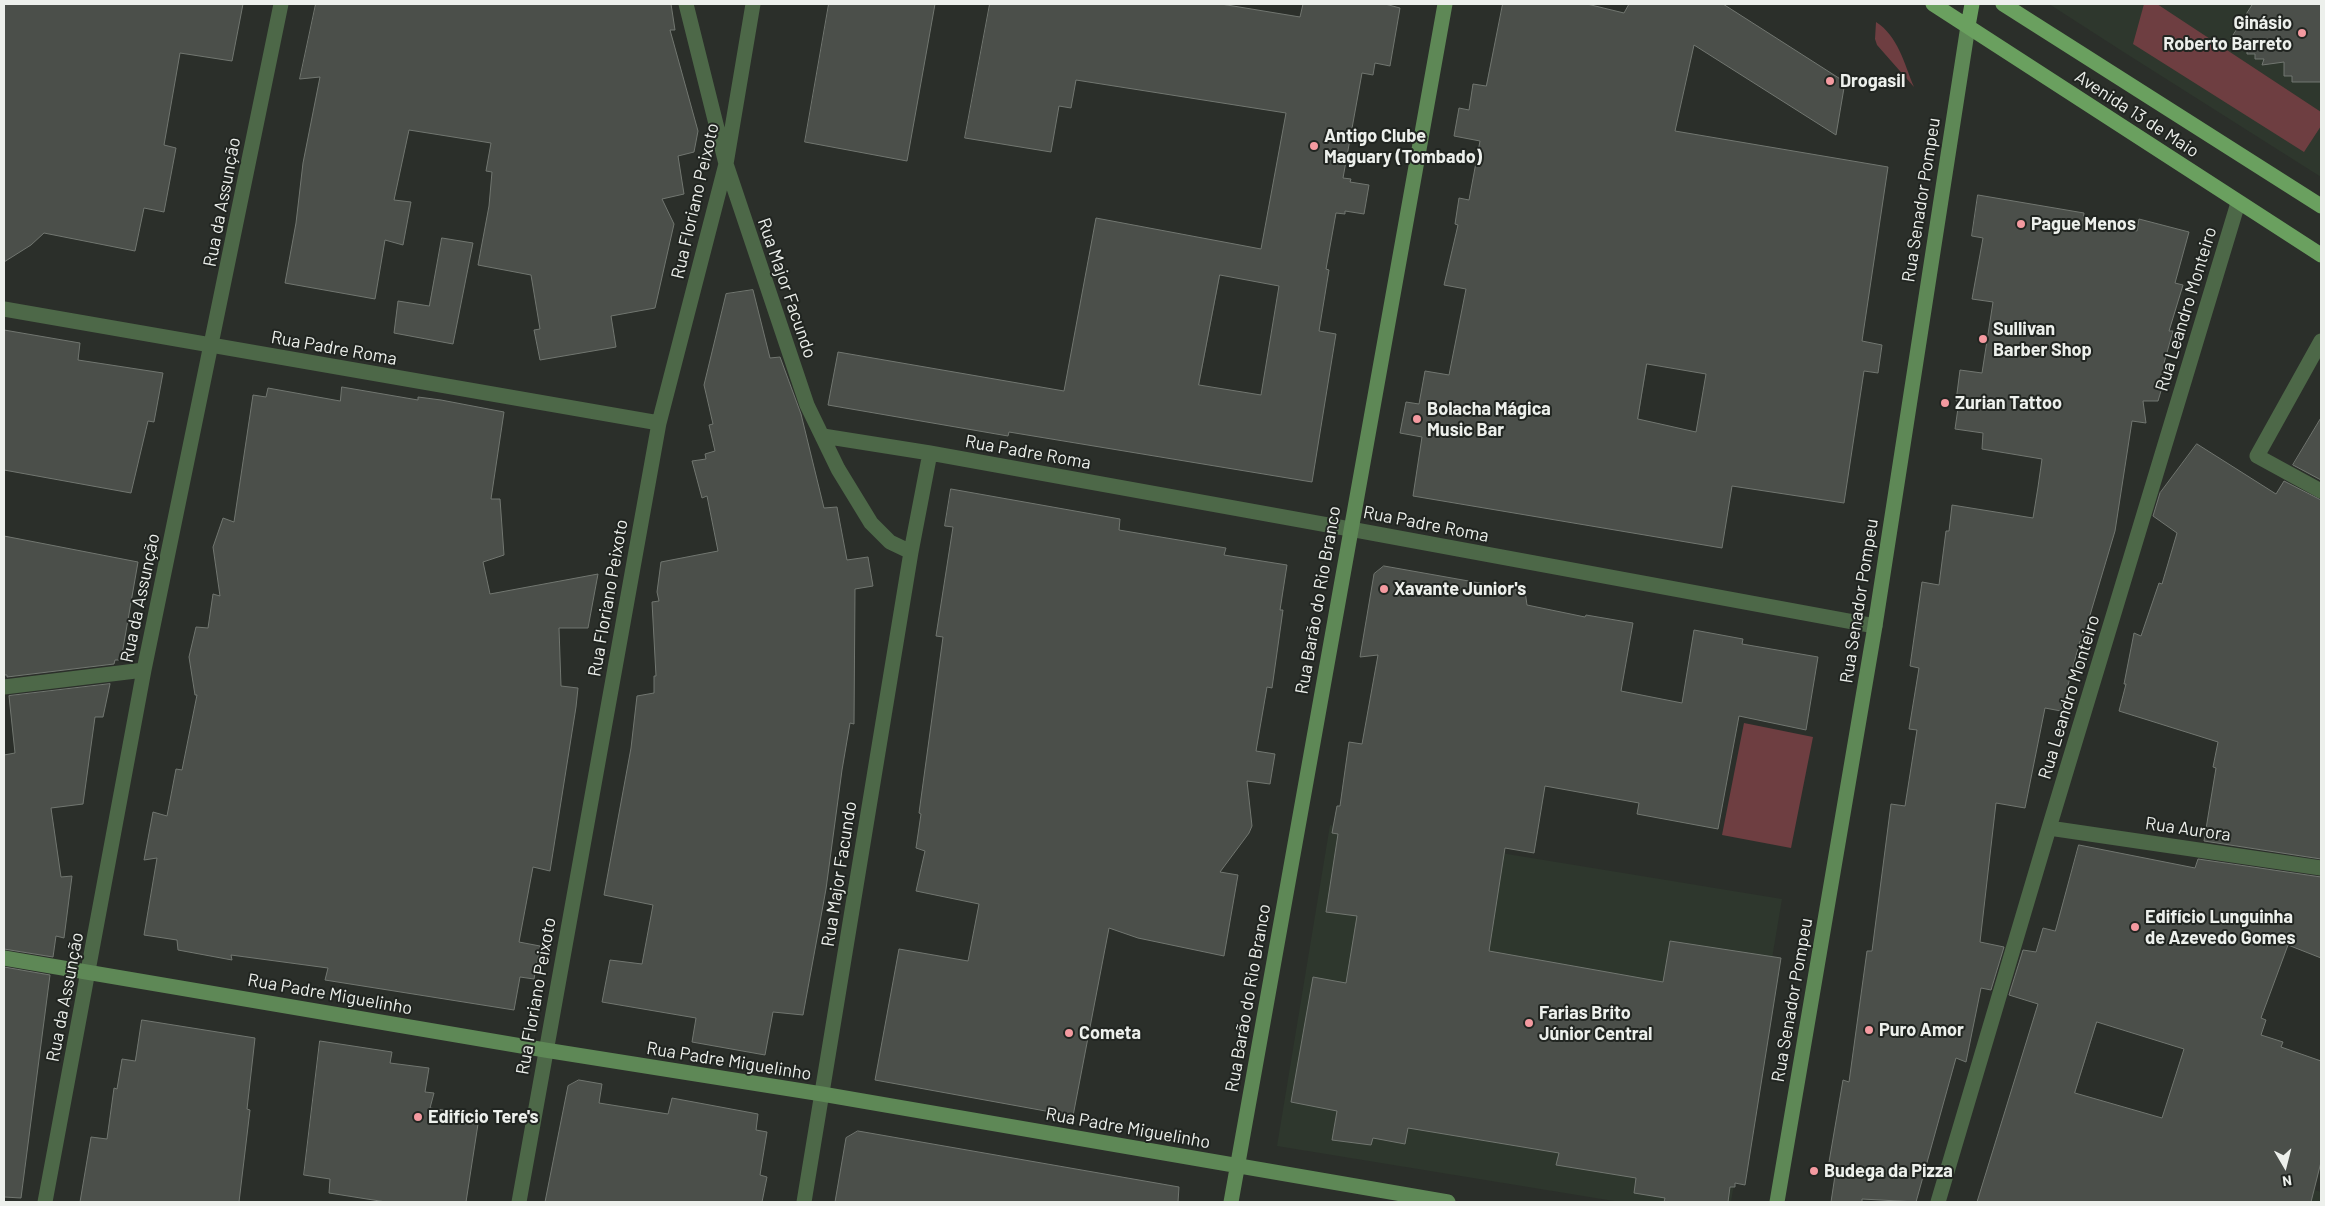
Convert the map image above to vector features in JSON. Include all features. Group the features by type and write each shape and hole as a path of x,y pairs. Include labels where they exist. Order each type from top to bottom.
{"main road":[{"name":"Avenida 13 de Maio","path":"1933,4 2321,255"},
{"name":"Rua Senador Pompeu","path":"1968,26 1972,4"},
{"name":"Avenida 13 de Maio","path":"2003,4 2321,206"}],"street":[{"name":"Rua da Assunção","path":"46,1202 144,670 281,4"},
{"name":"Rua Major Facundo","path":"686,4 726,164 807,404 838,469 871,523 890,542 911,552"},
{"name":"Rua Floriano Peixoto","path":"519,1202 659,423 726,164 753,4"},
{"name":"Rua Barão do Rio Branco","path":"1231,1202 1445,4"},
{"name":"Rua Senador Pompeu","path":"1777,1202 1875,626 1968,26"},
{"name":"Rua Leandro Monteiro","path":"1938,1202 2238,203"},
{"name":"Rua Padre Roma","path":"4,309 659,423"},
{"path":"2321,341 2256,456 2321,491"},
{"name":"Rua Padre Roma","path":"823,436 930,453 1875,626"},
{"name":"Rua Major Facundo","path":"804,1202 911,552 930,453"},
{"path":"4,687 144,670"},
{"name":"Rua Aurora","path":"2049,828 2321,868"},
{"name":"Rua Padre Miguelinho","path":"4,958 545,1050 822,1094 1448,1202"}],"shaded area":[{"path":"2049,4 2321,4 2321,177 2122,51"},
{"path":"2144,4 2157,4 2321,112 2321,126 2304,152 2133,44"},
{"path":"1876,22 1884,28 1895,42 1914,87 1877,45 1875,39"},
{"path":"1744,723 1813,737 1791,848 1722,835"},
{"name":"Farias Brito Júnior Central","path":"1330,825 1782,899 1731,1202 1620,1202 1277,1146"},
{"path":"2290,1182 2321,1192 2321,1202 2284,1202"}],"building":[{"path":"4,4 243,4 232,61 180,53 164,145 176,148 164,212 144,208 135,251 44,233 31,245 4,262"},
{"path":"316,4 671,4 675,30 670,30 698,131 694,152 678,156 684,194 662,199 674,224 655,308 611,316 616,347 540,360 534,330 540,329 531,275 478,265 489,206 492,172 486,171 491,143 409,130 394,200 411,202 403,245 385,240 375,299 285,283 296,223 303,163 320,77 300,79"},
{"path":"829,4 935,4 907,161 805,142"},
{"path":"990,4 1221,4 1300,17 1303,4 1385,4 1400,8 1390,66 1375,63 1373,75 1362,73 1343,178 1351,179 1350,182 1369,185 1364,214 1345,211 1345,214 1336,213 1326,269 1329,270 1319,331 1336,334 1312,482 1009,432 1008,436 828,405 838,352 1064,391 1096,218 1261,249 1286,113 1076,80 1071,108 1059,106 1051,152 965,138","holes":["1220,275 1279,286 1261,395 1199,385"]},
{"path":"1503,4 1587,4 1624,13 1629,4 1723,4 1845,82 1836,135 1694,45 1675,131 1888,167 1862,341 1882,345 1878,373 1864,371 1844,503 1732,486 1722,548 1413,496 1422,437 1400,433 1406,402 1419,404 1425,371 1449,375 1466,289 1444,285 1458,225 1455,224 1459,198 1469,200 1480,141 1454,136 1459,108 1469,110 1473,84 1486,86","holes":["1647,364 1706,374 1696,432 1638,419"]},
{"path":"2253,4 2321,4 2321,82 2292,82 2292,76 2284,76 2284,62 2262,65 2264,59 2255,59 2255,54 2247,54 2247,49 2231,39"},
{"path":"1978,195 2084,213 2083,221 2137,231 2139,219 2189,232 2175,283 2183,285 2169,331 2173,331 2164,363 2169,364 2158,401 2143,401 2146,423 2132,421 2115,531 2082,642 2080,641 2061,711 2045,708 2025,808 1996,803 1980,942 2004,947 1991,990 1981,988 1966,1062 1956,1058 1916,1202 1862,1199 1862,1202 1831,1202 1836,1169 1828,1168 1843,1080 1849,1082 1867,951 1872,951 1891,804 1905,806 1917,730 1909,729 1919,668 1910,666 1922,582 1939,585 1946,531 1949,531 1952,505 2033,518 2038,487 2042,459 1982,449 1983,433 1955,429 1959,401 1956,401 1960,370 1982,373 1993,302 1972,299 1983,238 1972,236"},
{"path":"442,238 473,243 453,344 394,333 398,301 429,306"},
{"path":"753,290 770,358 780,357 801,414 824,508 837,507 847,560 868,557 873,586 855,589 854,724 850,723 826,889 803,1015 773,1012 765,1055 692,1042 696,1018 602,1002 610,960 642,964 653,905 604,895 631,748 637,696 654,693 654,676 656,676 652,602 659,601 657,592 661,562 718,551 707,496 702,498 692,461 706,459 705,454 715,451 709,425 713,424 704,385 726,294"},
{"path":"4,330 80,343 78,360 163,373 154,422 148,421 131,493 4,470"},
{"path":"342,387 418,400 418,397 441,400 504,412 491,499 500,499 504,555 483,562 490,594 598,574 588,628 559,628 561,686 578,688 576,707 550,871 533,867 519,942 540,946 534,979 520,977 514,1010 325,980 328,968 231,955 232,960 178,950 177,940 144,935 157,858 144,860 153,812 167,816 176,769 182,770 197,695 195,695 189,657 196,627 208,628 213,594 220,596 213,547 223,518 234,522 253,395 266,397 268,388 340,401"},
{"path":"2321,418 2321,480 2293,465"},
{"path":"2197,444 2276,494 2284,481 2321,500 2321,859 2204,841 2216,768 2213,767 2218,742 2119,711 2126,684 2124,684 2134,633 2141,636 2159,583 2162,584 2177,533 2153,516 2160,493"},
{"path":"951,489 1120,519 1119,530 1226,548 1224,555 1287,565 1280,610 1283,610 1272,688 1267,687 1256,751 1275,754 1270,784 1247,781 1252,826 1249,833 1220,872 1238,875 1224,956 1138,938 1109,928 1073,1116 875,1080 899,949 968,961 979,904 916,891 925,851 916,848 943,637 936,636 953,527 945,526"},
{"path":"4,536 138,562 121,660 115,660 114,664 7,677 7,675 4,675"},
{"path":"1384,566 1525,591 1527,605 1585,617 1586,615 1633,623 1621,691 1682,703 1694,630 1743,639 1742,644 1818,657 1806,730 1739,716 1718,829 1637,814 1639,803 1545,786 1534,853 1505,848 1489,951 1663,982 1670,941 1781,958 1745,1185 1735,1183 1735,1187 1730,1187 1728,1202 1664,1202 1665,1198 1634,1193 1636,1178 1556,1165 1559,1153 1408,1128 1405,1144 1373,1138 1371,1145 1332,1140 1337,1111 1291,1102 1313,977 1346,983 1357,916 1326,912 1338,834 1332,833 1337,806 1340,806 1349,742 1362,744 1378,655 1360,657 1374,574"},
{"path":"110,684 103,717 95,717 83,804 51,808 61,877 72,876 64,938 56,936 53,957 4,949 4,755 15,753 9,696"},
{"path":"2079,845 2195,868 2198,859 2321,877 2321,958 2288,945 2261,1018 2266,1020 2261,1035 2283,1042 2281,1047 2321,1061 2321,1162 2311,1202 1977,1202 2038,1004 2009,995 2023,950 2036,952 2043,928 2055,931","holes":["2097,1022 2184,1049 2162,1118 2075,1093"]},
{"path":"4,967 50,975 21,1198 4,1197"},
{"path":"142,1020 255,1038 247,1109 250,1110 239,1202 80,1202 91,1137 107,1139 114,1088 117,1089 122,1059 135,1061"},
{"path":"320,1041 392,1052 390,1063 429,1068 425,1092 434,1093 430,1108 462,1113 461,1122 478,1124 466,1202 386,1202 329,1193 330,1179 304,1175"},
{"path":"579,1080 602,1084 599,1103 668,1114 672,1098 758,1114 756,1130 767,1132 760,1175 767,1177 762,1202 545,1202 568,1086"},
{"path":"858,1131 1179,1187 1178,1202 835,1202 846,1138"}],"place":[{"name":"Ginásio Roberto Barreto","path":"2302,33"},
{"name":"Drogasil","path":"1830,81"},
{"name":"Antigo Clube Maguary (Tombado)","path":"1314,146"},
{"name":"Pague Menos","path":"2021,224"},
{"name":"Sullivan Barber Shop","path":"1983,339"},
{"name":"Zurian Tattoo","path":"1945,403"},
{"name":"Bolacha Mágica Music Bar","path":"1417,419"},
{"name":"Xavante Junior's","path":"1384,589"},
{"name":"Edifício Lunguinha de Azevedo Gomes","path":"2135,927"},
{"name":"Farias Brito Júnior Central","path":"1529,1023"},
{"name":"Puro Amor","path":"1869,1030"},
{"name":"Cometa","path":"1069,1033"},
{"name":"Edifício Tere's","path":"418,1117"},
{"name":"Budega da Pizza","path":"1814,1171"}]}
